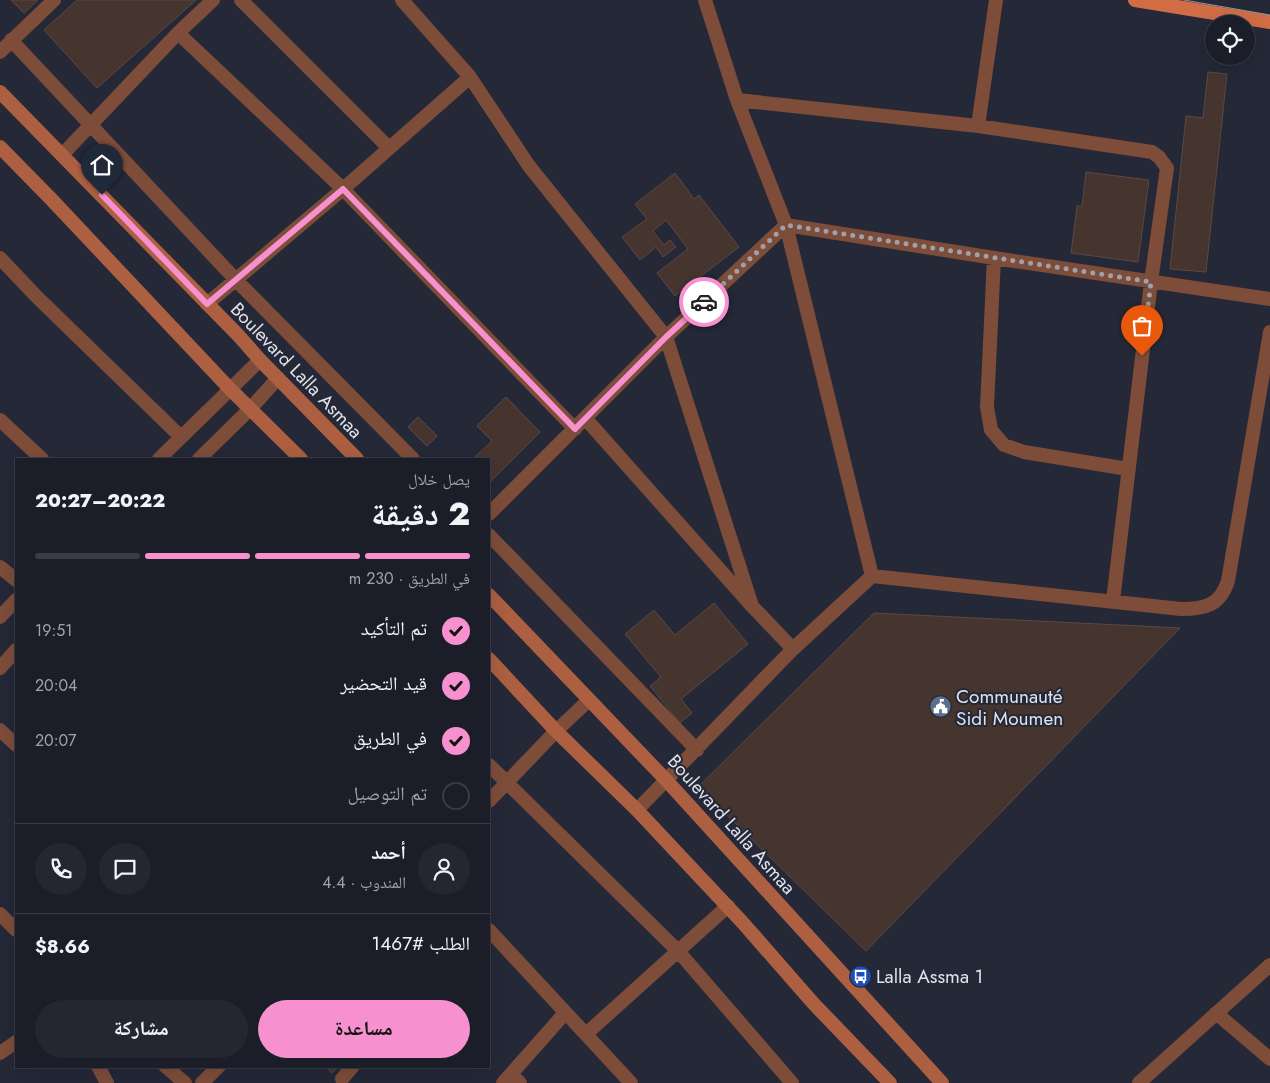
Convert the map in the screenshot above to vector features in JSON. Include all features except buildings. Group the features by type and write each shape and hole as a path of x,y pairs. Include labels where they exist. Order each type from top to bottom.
{"main road":[{"path":"1135,0 1270,22"},
{"name":"Boulevard Lalla Asmaa","path":"0,92 63,154 356,458"},
{"path":"0,146 250,410 300,458"},
{"name":"Boulevard Lalla Asmaa","path":"490,597 667,780 942,1083"},
{"path":"490,660 556,731 638,810 728,906 884,1081"}],"street":[{"path":"0,52 54,0"},
{"path":"63,154 178,33 213,0"},
{"path":"242,0 389,148"},
{"path":"402,0 470,76 529,166 666,337 752,606"},
{"path":"706,0 737,100 786,225 872,576"},
{"path":"978,126 996,0"},
{"path":"178,33 343,189 575,429"},
{"path":"11,40 236,280 412,458"},
{"path":"207,304 343,189 470,76"},
{"path":"737,100 978,126 1152,152 1159,157 1167,168 1151,282 1113,601"},
{"path":"490,513 666,337 786,225"},
{"path":"786,225 1270,299"},
{"path":"0,258 36,296 182,437"},
{"path":"994,258 987,407 991,430 1004,445 1024,452 1128,469"},
{"path":"638,810 793,649 872,576 1196,609 1209,606 1224,593 1228,581 1270,332"},
{"path":"160,458 260,360"},
{"path":"201,458 250,410 278,378"},
{"path":"584,418 752,606 793,649"},
{"path":"0,420 41,458"},
{"path":"490,537 697,750"},
{"path":"0,567 15,579"},
{"path":"0,618 15,601"},
{"path":"0,668 15,651"},
{"path":"490,800 556,731 589,700"},
{"path":"0,730 15,744"},
{"path":"490,767 678,951 792,1083"},
{"path":"586,1034 728,906"},
{"path":"0,914 15,929"},
{"path":"490,931 631,1083"},
{"path":"1139,1083 1270,965"},
{"path":"512,1080 565,1013"},
{"path":"1216,1013 1270,1058"},
{"path":"0,1053 15,1043"},
{"path":"99,1068 107,1083"},
{"path":"167,1068 184,1083"},
{"path":"202,1083 217,1068"},
{"path":"342,1078 351,1068"}],"tram line":[{"path":"1184,0 1270,15"}],"way so far":[{"path":"704,302 786,225 1151,282 1142,356"}],"place":[{"name":"Communauté Sidi Moumen","path":"940,707"},
{"name":"Lalla Assma 1","path":"860,976"}],"route":[{"path":"102,195 207,304 343,189 575,429 666,337 704,302"}]}
